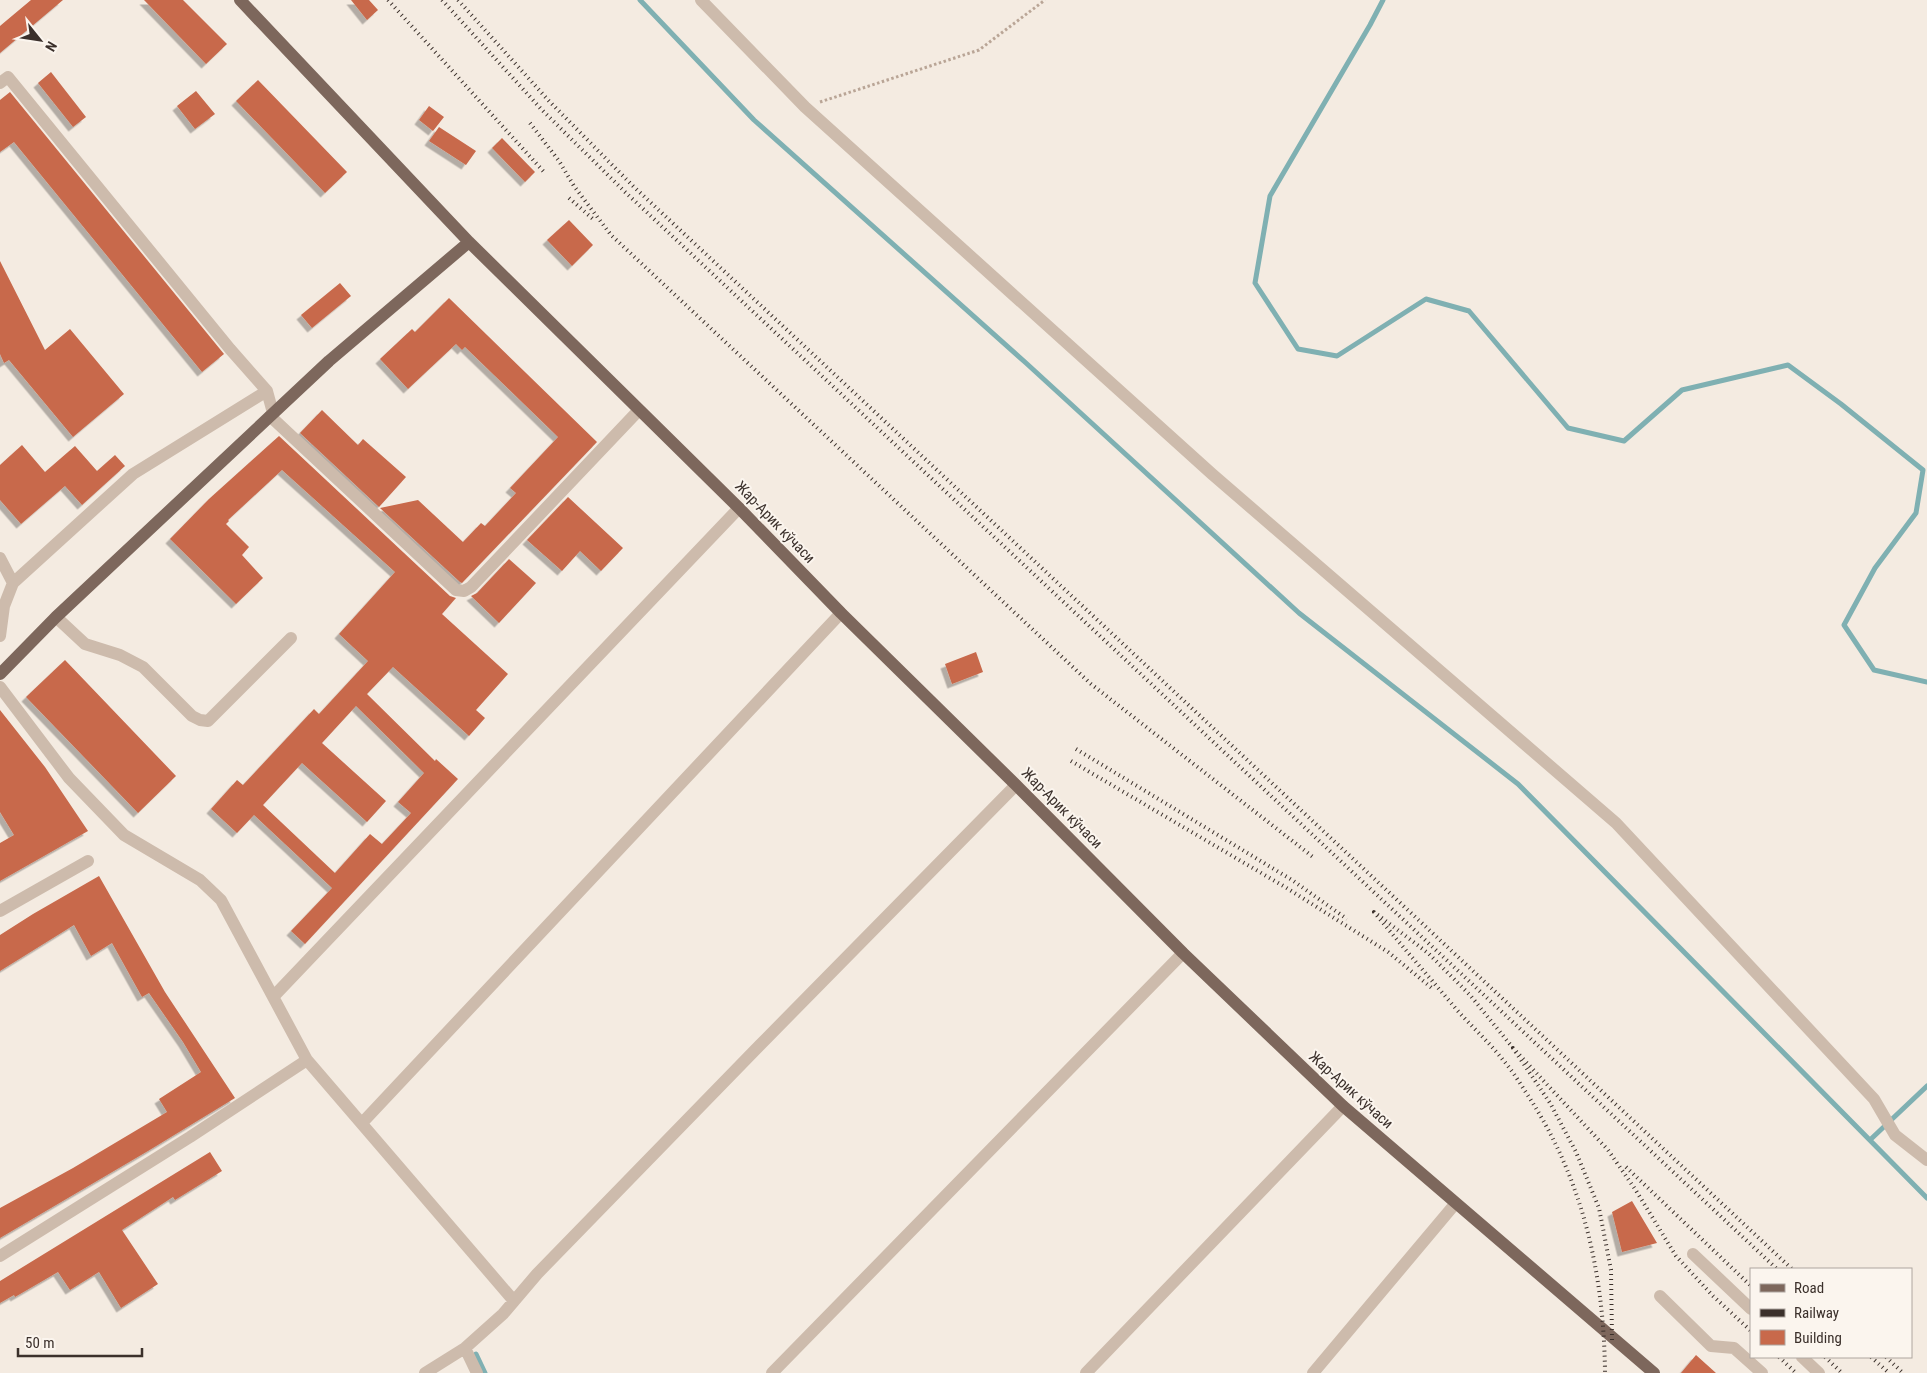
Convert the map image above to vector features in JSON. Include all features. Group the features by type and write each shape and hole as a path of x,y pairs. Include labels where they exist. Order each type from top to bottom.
{"main road":[{"name":"Жар-Арик кўчаси","path":"240,0 469,242 739,508 841,613 1183,953 1343,1106 1654,1373"},
{"path":"0,674 56,617 328,361 469,242"}],"street":[{"path":"701,0 805,107 1212,474 1616,823 1874,1099 1895,1135 1927,1160"},
{"path":"0,83 8,77 230,349 267,391 271,414 456,590 464,591 471,588 639,410"},
{"path":"0,636 2,605 13,583 132,474 267,391"},
{"path":"274,996 739,508"},
{"path":"0,558 13,583"},
{"path":"362,1123 841,613"},
{"path":"56,617 85,644 120,655 143,667 192,716 208,721 291,638"},
{"path":"0,687 69,778 124,835 200,880 221,900 307,1060 514,1301"},
{"path":"425,1373 465,1348 503,1314 537,1274 1016,785"},
{"path":"0,911 88,861"},
{"path":"772,1373 1183,953"},
{"path":"0,1256 190,1137 307,1060"},
{"path":"1086,1373 1343,1106"},
{"path":"1313,1373 1455,1204"},
{"path":"1693,1254 1750,1308"},
{"path":"1660,1296 1711,1346 1734,1348 1762,1373"},
{"path":"465,1348 477,1373"},
{"path":"1803,1358 1819,1373"}],"path":[{"path":"805,107 979,50 1044,0"}],"building":[{"path":"31,0 63,0 0,53 0,26"},
{"path":"144,0 183,0 227,44 206,64"},
{"path":"351,0 369,0 378,10 367,20"},
{"path":"51,72 86,117 73,127 38,83"},
{"path":"258,80 347,172 325,193 236,101"},
{"path":"196,91 215,114 195,129 177,106"},
{"path":"10,92 224,354 202,372 14,142 0,152 0,100"},
{"path":"429,106 444,117 433,131 419,120"},
{"path":"439,127 476,151 466,165 429,141"},
{"path":"502,138 535,172 525,182 492,148"},
{"path":"569,220 593,245 572,266 547,240"},
{"path":"0,261 45,350 70,329 124,394 73,437 9,360 4,363 0,354"},
{"path":"340,283 351,296 312,328 301,315"},
{"path":"449,298 597,442 462,583 380,508 418,500 463,542 481,523 485,526 516,493 510,488 558,437 465,347 462,350 456,344 408,389 380,359 412,329 415,332"},
{"path":"322,410 358,445 363,439 406,477 379,507 300,433"},
{"path":"279,436 450,596 456,598 442,614 508,674 476,710 485,718 469,736 393,667 367,694 435,761 436,759 458,779 305,944 291,931 332,888 254,815 237,833 211,809 237,780 243,785 314,709 319,714 368,661 339,634 395,572 282,470 226,524 249,547 242,555 263,578 236,604 170,539 209,499","holes":["356,706 424,773 398,802 411,813 382,844 370,834 335,873 263,805 302,763 367,822 386,801 322,743"]},
{"path":"22,445 45,472 75,446 97,471 115,455 125,466 82,505 65,486 21,524 0,500 0,465"},
{"path":"568,497 623,548 601,571 580,551 562,571 527,540"},
{"path":"509,559 536,583 499,623 471,596 477,593"},
{"path":"976,652 983,672 952,684 945,664"},
{"path":"65,660 176,776 138,813 26,697"},
{"path":"0,710 45,767 88,831 0,881 0,843 14,835 0,812"},
{"path":"99,876 165,992 235,1098 0,1238 0,1208 73,1168 167,1112 159,1099 201,1072 149,993 142,997 112,943 91,956 74,925 0,971 0,935"},
{"path":"210,1152 222,1171 175,1200 173,1197 122,1230 158,1284 121,1308 99,1272 70,1290 58,1272 15,1297 14,1295 0,1303 0,1281"},
{"path":"1632,1201 1657,1243 1622,1252 1612,1212"},
{"path":"1696,1355 1716,1373 1681,1373"}],"waterway":[{"path":"640,0 754,120 1026,363 1299,613 1518,784 1927,1198"},
{"path":"1383,0 1270,196 1255,283 1298,349 1337,356 1426,299 1469,311 1568,428 1624,441 1682,390 1788,365 1841,404 1923,470 1916,513 1875,568 1844,625 1874,670 1927,682"},
{"path":"1871,1139 1927,1086"},
{"path":"476,1354 485,1373"}],"railway":[{"path":"388,0 544,172"},
{"path":"442,0 542,110 624,191 1776,1268"},
{"path":"458,0 549,101 633,186 1791,1268"},
{"path":"530,123 611,235 1091,684 1313,857"},
{"path":"569,198 593,219"},
{"path":"1076,749 1292,880 1347,919"},
{"path":"1071,761 1285,887 1388,952 1433,989"},
{"path":"1513,1048 1470,995 1428,953 1374,912 1457,1010 1506,1063 1545,1123 1575,1191 1586,1226 1600,1298 1604,1335 1605,1373"},
{"path":"1612,1340 1611,1270 1599,1208 1576,1152 1550,1103 1513,1048 1608,1150 1635,1189 1676,1256 1713,1296 1750,1330"},
{"path":"1626,1167 1750,1285"},
{"path":"1780,1358 1796,1373"},
{"path":"1826,1358 1842,1373"},
{"path":"1872,1358 1889,1373"},
{"path":"1887,1358 1903,1373"}]}
